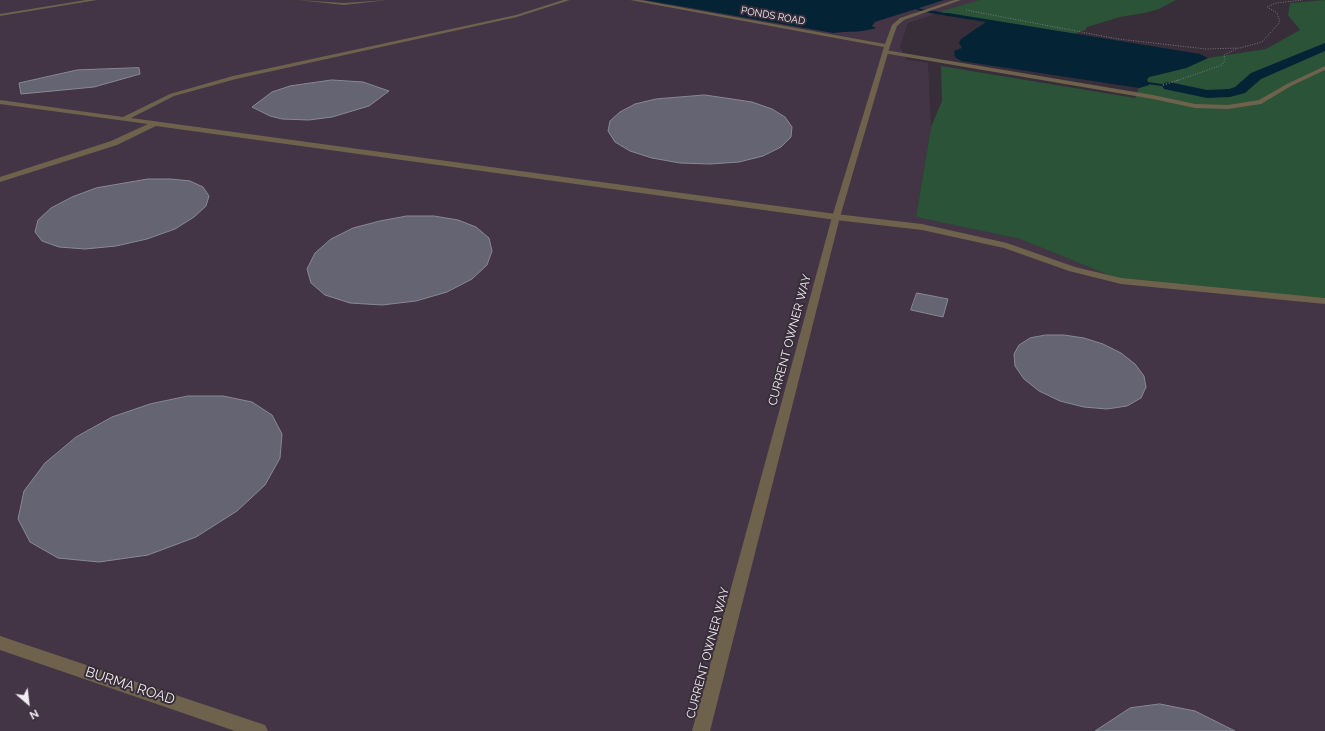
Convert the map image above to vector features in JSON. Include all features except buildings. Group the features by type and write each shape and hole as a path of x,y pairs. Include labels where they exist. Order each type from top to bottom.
{"street":[{"path":"0,15 95,0"},
{"path":"299,0 344,4 386,0"},
{"path":"123,119 172,95 235,77 517,16 568,0"},
{"name":"PONDS ROAD","path":"632,0 1195,106 1228,107 1261,102 1290,85 1325,68"},
{"name":"CURRENT OWNER WAY","path":"701,731 836,217 886,49 895,24 902,19 959,0"},
{"path":"0,102 836,217 922,227 999,244 1072,269 1121,281 1325,301"},
{"path":"0,180 114,143 156,123"},
{"name":"BURMA ROAD","path":"0,643 259,731"}],"path":[{"path":"939,6 1076,31 1176,46 1215,49 1240,47 1262,42 1280,22 1277,13 1267,8 1276,3 1303,0"},
{"path":"1153,97 1150,92 1155,87 1222,65 1225,60 1224,55 1240,47"}],"shaded area":[{"path":"0,0 979,0 908,23 900,47 907,60 928,63 931,127 916,217 1020,239 1121,280 1325,299 1325,731 0,731"}],"green space":[{"path":"979,0 1176,0 1159,9 1120,17 1087,27 1085,30 1074,34 939,12"},
{"path":"1325,0 1325,299 1121,280 1020,239 916,217 931,127 942,101 941,66 1135,98 1139,88 1149,85 1147,79 1149,77 1186,68 1208,58 1266,49 1300,30 1288,15 1290,3"}],"water":[{"path":"645,0 944,0 875,22 872,26 876,28 870,30 833,33"},
{"path":"948,13 1200,54 1208,58 1186,68 1149,77 1147,80 1149,85 1139,88 961,61 955,57 954,51 962,48 959,43 961,39 986,22 941,14"}],"waterway":[{"path":"901,0 909,6 949,15"},
{"path":"1169,86 1207,94 1230,93 1240,90 1256,76 1325,47"},
{"path":"1141,82 1169,86"}]}
